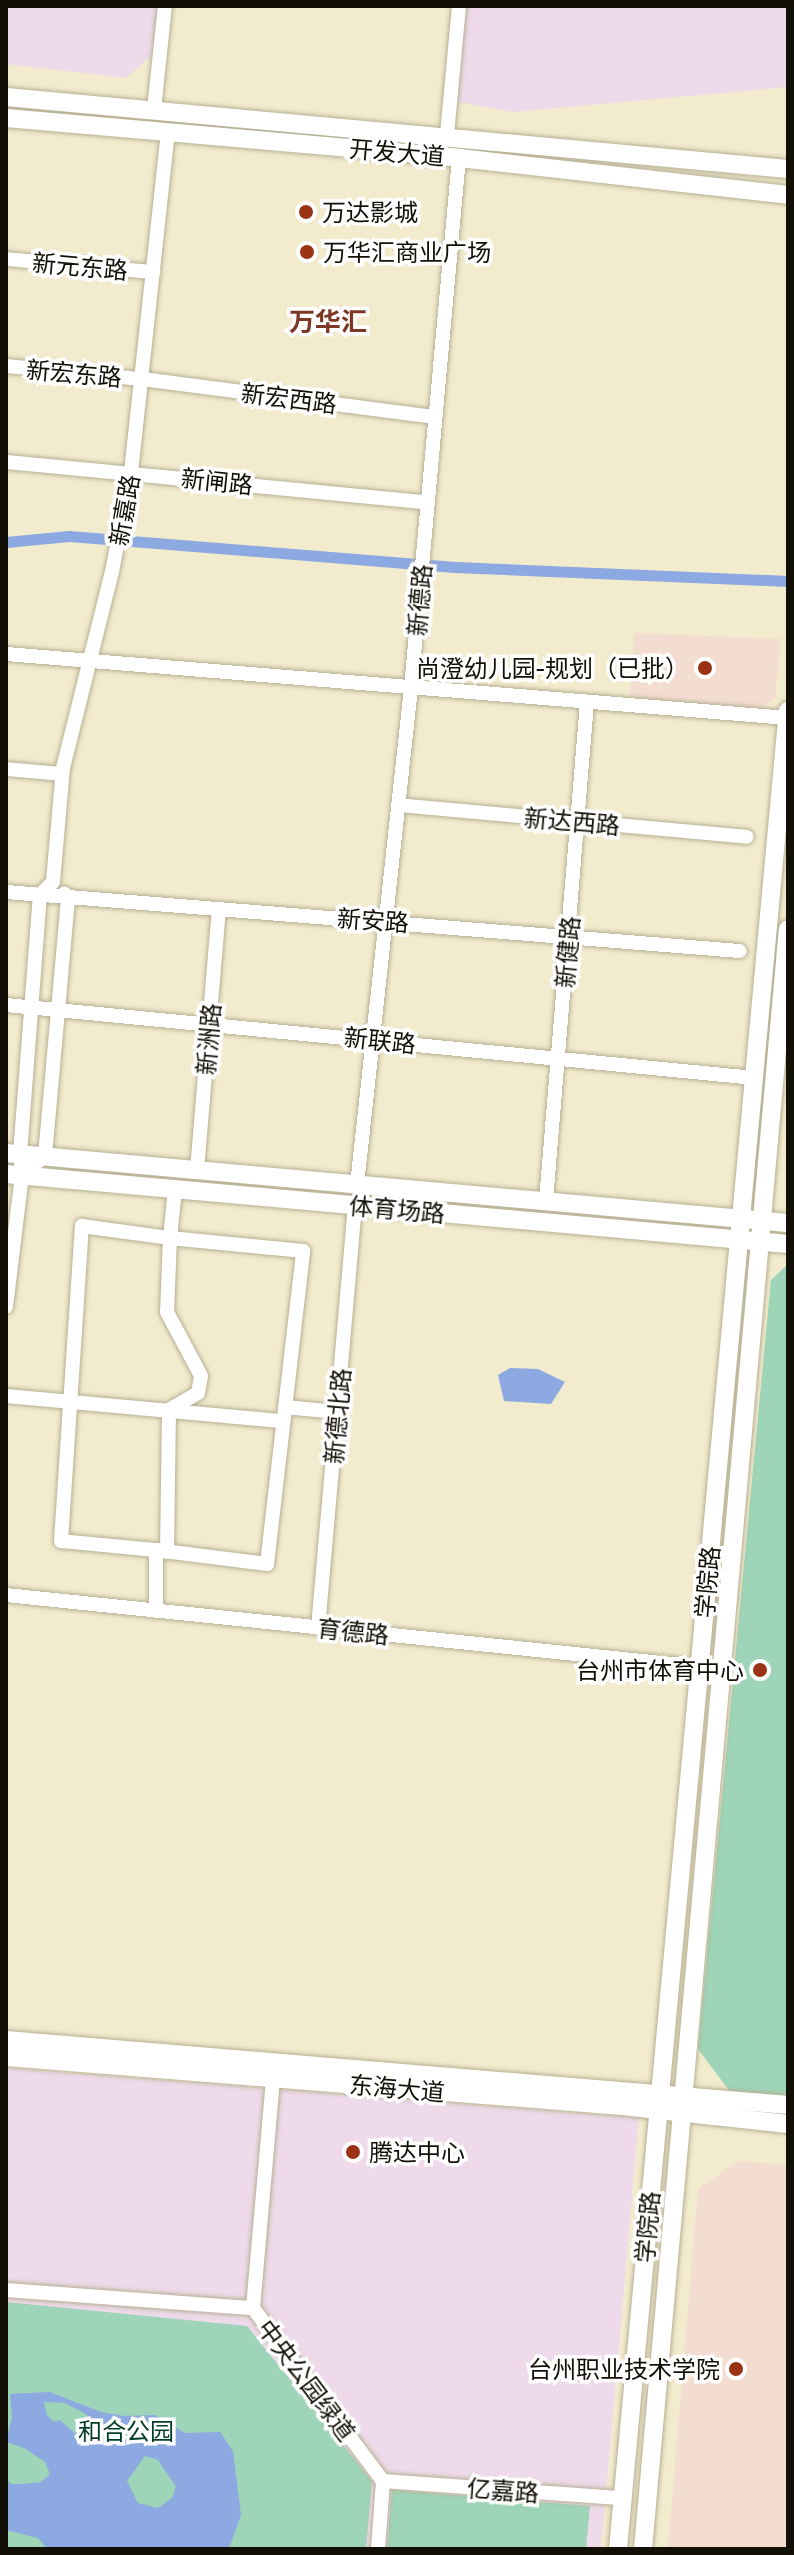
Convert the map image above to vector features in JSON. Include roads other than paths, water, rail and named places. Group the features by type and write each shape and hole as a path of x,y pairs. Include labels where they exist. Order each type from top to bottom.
{"main road":[{"name":"开发大道","path":"6,97 788,169"},
{"name":"开发大道","path":"6,118 459,158 788,195"},
{"name":"学院路","path":"618,2549 788,711"},
{"name":"学院路","path":"643,2549 788,929"},
{"path":"13,1153 788,1223"},
{"name":"体育场路","path":"14,1175 788,1244"},
{"name":"东海大道","path":"6,2040 659,2100 788,2124"},
{"name":"东海大道","path":"6,2057 273,2078 659,2100"},
{"name":"东海大道","path":"682,2103 788,2105"}],"street":[{"path":"154,110 165,6"},
{"path":"447,135 459,6"},
{"name":"新嘉路","path":"53,882 62,774 112,572 131,472 168,133"},
{"name":"新德路","path":"357,1185 411,688 459,158"},
{"name":"新元东路","path":"6,259 153,272"},
{"name":"新宏东路","path":"6,366 142,379"},
{"name":"新宏西路","path":"142,379 436,417"},
{"name":"新闸路","path":"6,462 428,503"},
{"path":"6,654 787,718"},
{"name":"新健路","path":"546,1201 587,702"},
{"path":"6,769 62,774"},
{"name":"新达西路","path":"398,805 747,837"},
{"path":"6,1307 13,1153 32,1007 40,895 53,882 68,898 45,1156 14,1175"},
{"name":"新安路","path":"6,892 386,920 740,951"},
{"name":"新洲路","path":"197,1170 219,909"},
{"name":"新联路","path":"6,1005 754,1078"},
{"path":"169,1410 198,1393 201,1376 167,1312 175,1189"},
{"name":"新德北路","path":"318,1628 355,1205"},
{"path":"82,1226 170,1238 303,1251 267,1564 61,1541 82,1226"},
{"path":"6,1396 169,1410 284,1414 337,1412"},
{"path":"156,1611 169,1410"},
{"name":"育德路","path":"6,1595 700,1667"},
{"path":"253,2308 273,2078"},
{"name":"中央公园绿道","path":"6,2290 253,2308 383,2481"},
{"path":"378,2549 383,2481"},
{"name":"亿嘉路","path":"383,2481 622,2498"}],"water":[{"path":"510,1368 538,1369 565,1382 551,1404 504,1401 498,1375"},
{"path":"50,2392 101,2412 124,2416 155,2415 185,2433 220,2432 233,2451 241,2515 229,2549 47,2549 38,2538 6,2530 6,2478 11,2484 23,2484 41,2482 50,2474 45,2462 24,2448 6,2442 12,2417 10,2394","holes":["44,2402 65,2403 86,2414 94,2425 77,2435 60,2420 54,2422 47,2415","145,2456 158,2460 176,2487 172,2498 158,2508 138,2503 127,2481"]}],"waterway":[{"path":"6,542 69,536 455,567 788,581"}],"place":[{"name":"万达影城","path":"306,212"},
{"name":"万华汇商业广场","path":"307,252"},
{"name":"尚澄幼儿园-规划（已批）","path":"705,668"},
{"name":"台州市体育中心","path":"760,1670"},
{"name":"腾达中心","path":"353,2152"},
{"name":"台州职业技术学院","path":"736,2369"}],"district":[{"name":"万华汇","path":"328,322"}],"park label":[{"name":"和合公园","path":"126,2431"}]}
